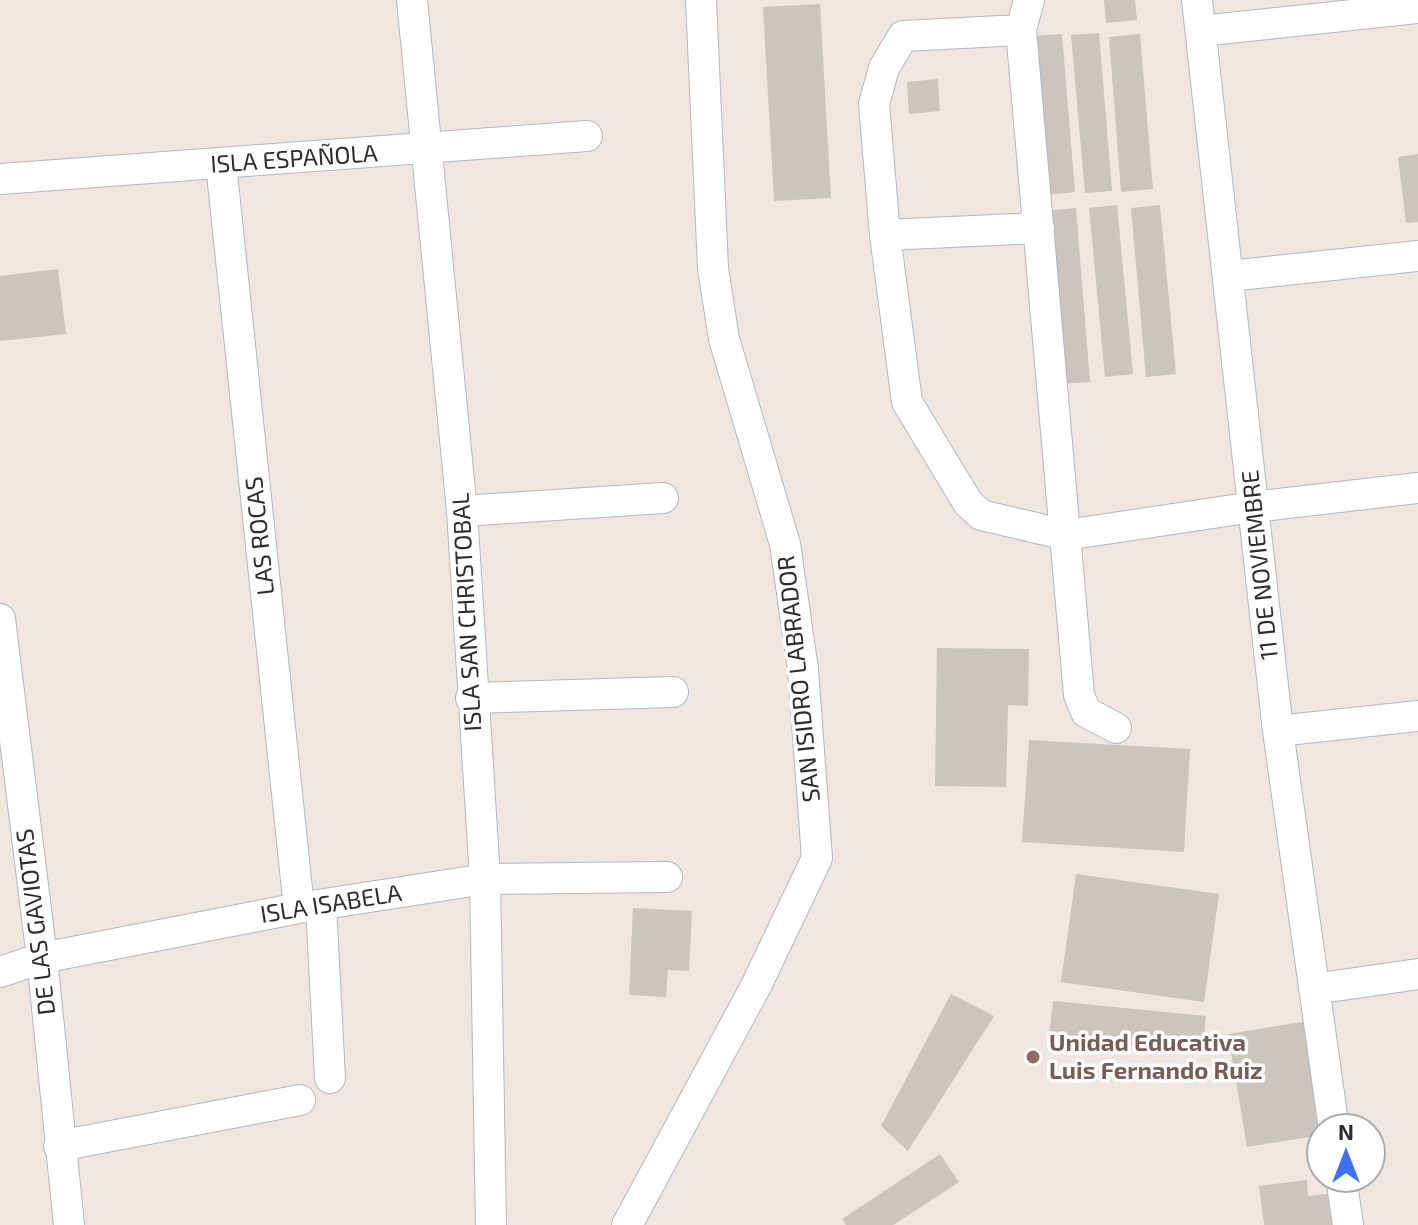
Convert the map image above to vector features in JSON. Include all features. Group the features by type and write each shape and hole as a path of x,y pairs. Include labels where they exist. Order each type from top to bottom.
{"street":[{"name":"ISLA SAN CHRISTOBAL","path":"412,0 429,149 462,511 471,698 485,879 491,1225"},
{"name":"SAN ISIDRO LABRADOR","path":"627,1225 756,986 817,858 803,670 785,544 724,339 713,268 701,0"},
{"path":"1029,0 1021,30 1079,695 1086,712 1116,728"},
{"name":"11 DE NOVIEMBRE","path":"1197,0 1278,731 1332,1113"},
{"path":"1201,31 1418,8"},
{"path":"1021,30 903,36 884,68 874,104 885,235 907,402 968,503 981,515 1066,535 1253,507 1418,488"},
{"name":"ISLA ESPAÑOLA","path":"0,179 587,136"},
{"name":"LAS ROCAS","path":"221,164 330,1078"},
{"path":"885,235 1039,228"},
{"path":"1229,276 1418,256"},
{"path":"462,511 663,498"},
{"name":"DE LAS GAVIOTAS","path":"0,619 42,958 69,1225"},
{"path":"471,698 673,692"},
{"path":"1278,731 1418,716"},
{"name":"ISLA ISABELA","path":"0,972 42,958 310,906 485,879 667,877"},
{"path":"1314,989 1418,974"},
{"path":"59,1146 300,1100"},
{"path":"1343,1193 1348,1225"}],"building":[{"path":"1104,0 1135,0 1137,20 1106,23"},
{"path":"820,4 831,198 774,201 763,7"},
{"path":"1099,33 1112,191 1085,193 1071,35"},
{"path":"1062,34 1075,192 1048,195 1035,36"},
{"path":"1140,34 1153,189 1121,192 1109,37"},
{"path":"938,79 940,111 909,114 907,82"},
{"path":"1418,154 1418,222 1406,223 1398,157"},
{"path":"1117,205 1133,374 1105,377 1089,208"},
{"path":"1160,205 1176,374 1146,377 1131,208"},
{"path":"1076,208 1090,382 1061,384 1047,211"},
{"path":"58,269 66,334 0,341 0,276"},
{"path":"937,648 1029,649 1028,706 1008,705 1006,787 935,786"},
{"path":"1029,740 1190,749 1184,852 1022,842"},
{"path":"1076,874 1219,894 1204,1002 1061,982"},
{"path":"633,908 692,911 689,971 668,970 666,997 629,995"},
{"path":"951,994 994,1016 908,1151 881,1126"},
{"path":"1053,1001 1206,1016 1202,1053 1049,1038"},
{"path":"1308,1021 1319,1113 1306,1113 1306,1138 1247,1147 1228,1034"},
{"path":"940,1154 959,1182 893,1225 846,1225 842,1219"},
{"path":"1306,1180 1308,1196 1343,1193 1348,1225 1264,1225 1259,1186"}],"place":[{"name":"Unidad Educativa Luis Fernando Ruiz","path":"1033,1057"}]}
